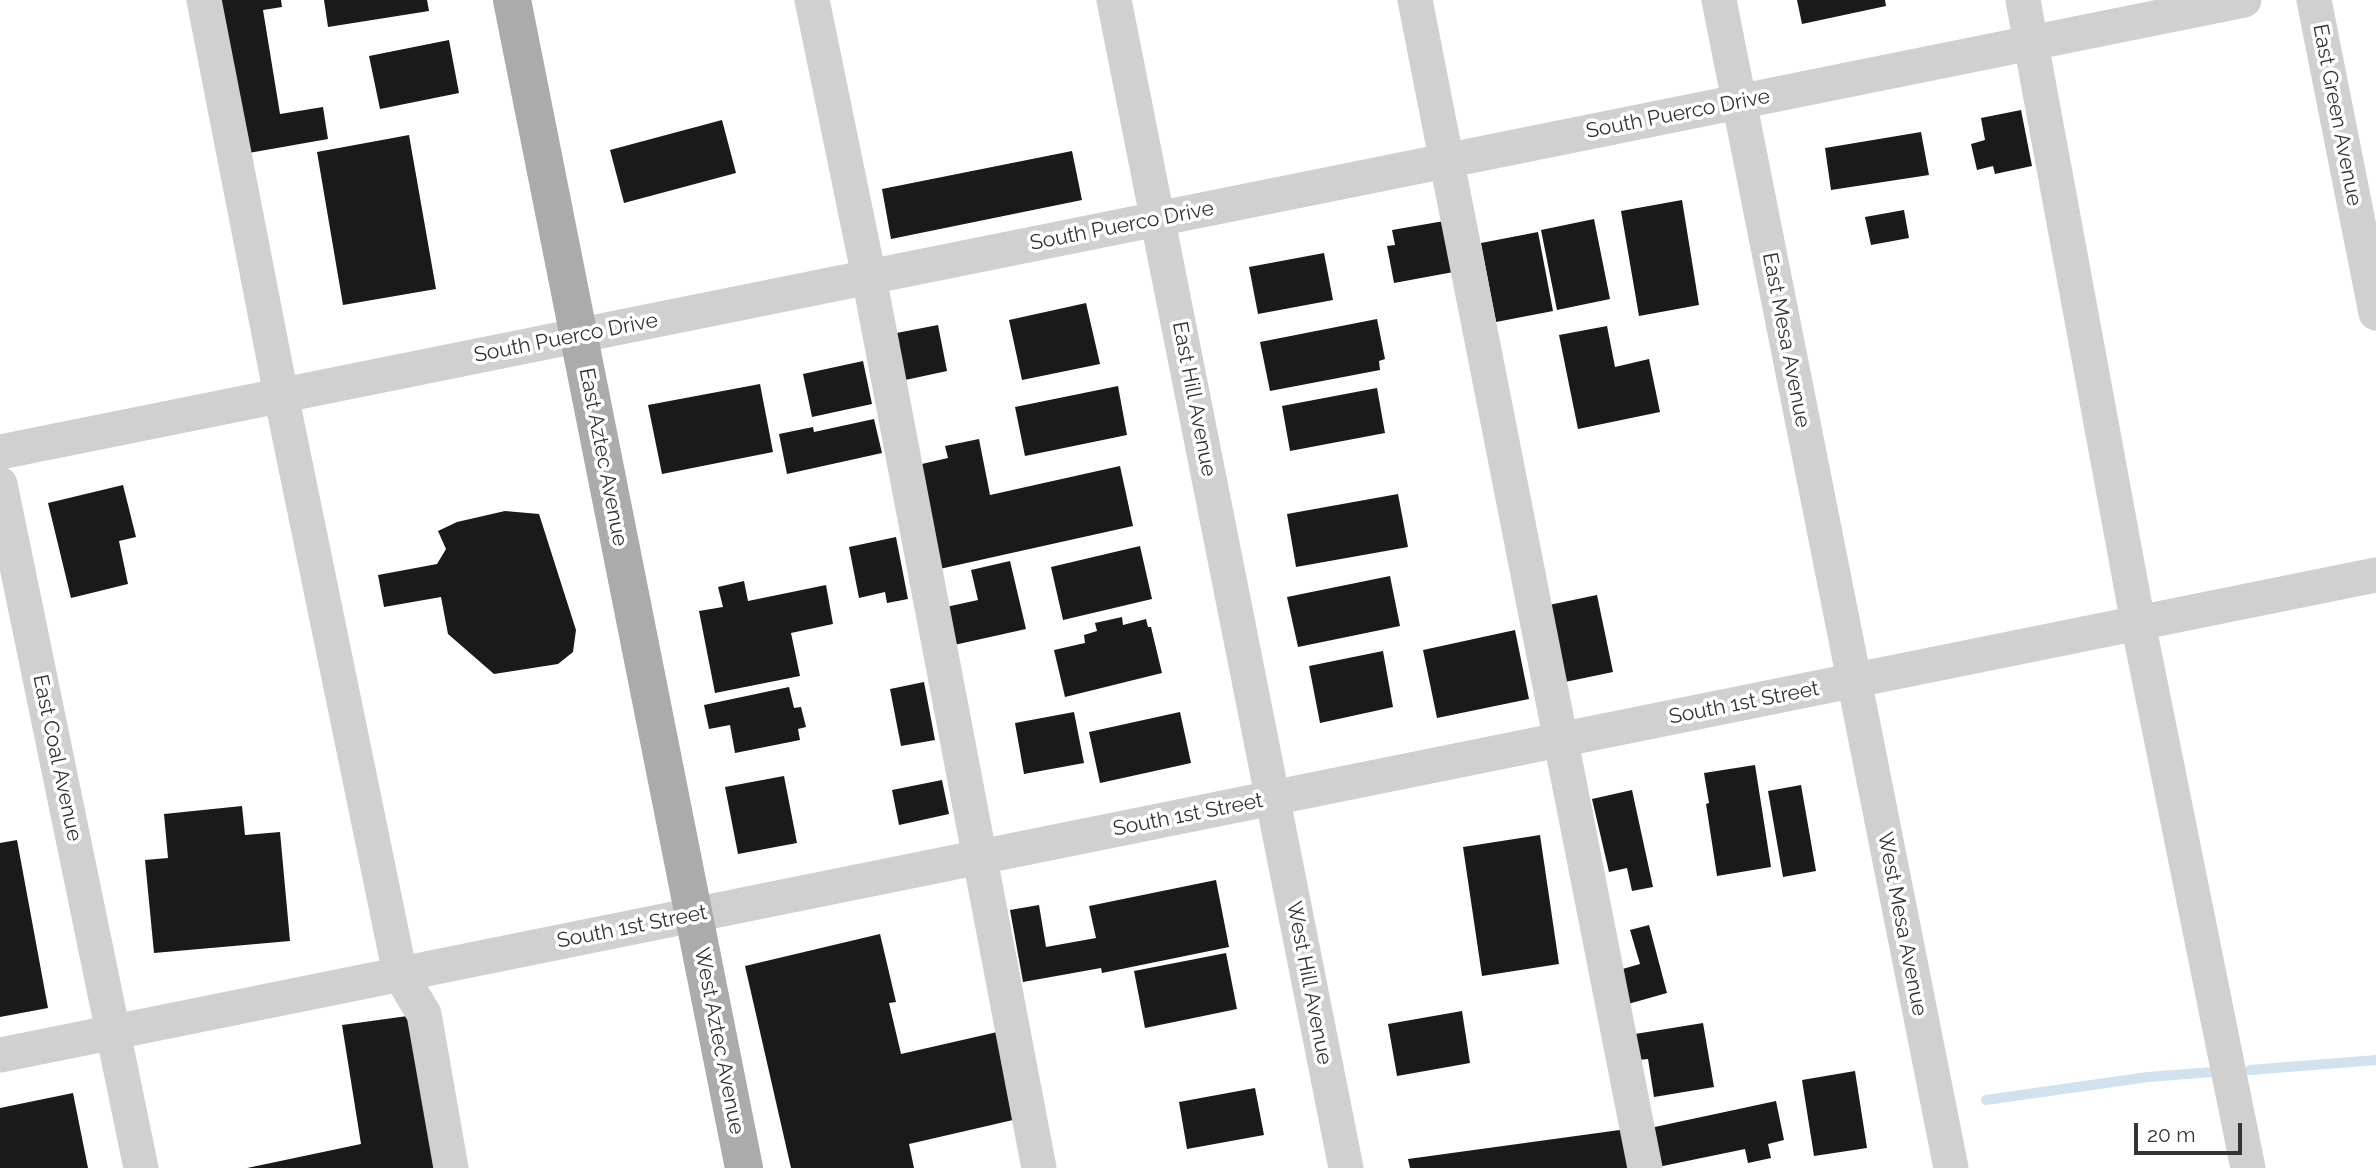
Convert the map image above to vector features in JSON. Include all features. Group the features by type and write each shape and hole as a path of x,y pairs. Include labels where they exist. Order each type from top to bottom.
{"main road":[{"name":"East Aztec Avenue","path":"512,0 694,914"},
{"name":"West Aztec Avenue","path":"694,914 744,1168"}],"street":[{"path":"204,0 281,396 401,974 424,1014 451,1168"},
{"path":"813,0 869,277 1039,1168"},
{"name":"East Hill Avenue","path":"1114,0 1273,798"},
{"path":"1415,0 1645,1168"},
{"name":"East Mesa Avenue","path":"1719,0 1854,680"},
{"path":"2023,0 2138,623 2248,1168"},
{"name":"South Puerco Drive","path":"0,452 2244,0"},
{"name":"East Green Avenue","path":"2314,0 2376,313"},
{"name":"East Coal Avenue","path":"0,484 141,1168"},
{"name":"South 1st Street","path":"0,1055 2376,575"},
{"name":"West Mesa Avenue","path":"1854,680 1951,1168"},
{"name":"West Hill Avenue","path":"1273,798 1346,1168"}],"building":[{"path":"218,0 281,0 282,7 263,10 280,114 323,107 328,139 243,154"},
{"path":"324,0 427,0 429,11 328,27"},
{"path":"1797,0 1885,0 1886,6 1802,24"},
{"path":"449,40 459,93 380,109 369,56"},
{"path":"2021,110 2032,166 1995,174 1993,166 1977,170 1971,144 1985,140 1981,118"},
{"path":"722,120 736,173 624,203 610,150"},
{"path":"1921,132 1929,175 1831,190 1825,148"},
{"path":"409,135 436,289 343,305 317,152"},
{"path":"1072,151 1082,200 891,239 882,189"},
{"path":"1682,200 1699,305 1639,316 1621,211"},
{"path":"1904,210 1909,238 1871,245 1865,217"},
{"path":"1594,219 1610,299 1557,310 1541,230"},
{"path":"1450,220 1459,271 1394,283 1387,246 1395,245 1392,230"},
{"path":"1538,232 1553,311 1496,322 1481,243"},
{"path":"1324,253 1333,300 1258,314 1249,267"},
{"path":"1086,303 1100,364 1022,380 1009,320"},
{"path":"1377,319 1385,359 1379,361 1380,370 1270,391 1260,342"},
{"path":"938,325 947,371 896,382 886,335"},
{"path":"1607,326 1615,367 1649,359 1660,412 1578,429 1559,335"},
{"path":"863,361 872,404 812,417 803,374"},
{"path":"760,384 773,452 662,474 648,405"},
{"path":"1118,386 1127,435 1025,456 1015,407"},
{"path":"1377,388 1385,433 1290,451 1282,406"},
{"path":"874,419 882,453 787,474 779,434 813,427 814,432"},
{"path":"979,439 990,495 1120,466 1133,526 935,570 913,466 948,458 945,446"},
{"path":"123,485 136,537 119,541 128,584 71,598 48,503"},
{"path":"1398,494 1408,547 1296,567 1287,514"},
{"path":"505,511 539,514 576,630 573,652 558,664 494,674 448,634 441,597 384,607 378,575 437,564 446,549 438,531 457,522"},
{"path":"896,537 908,599 887,603 885,592 859,598 849,547"},
{"path":"1140,546 1152,599 1063,620 1051,567"},
{"path":"1010,561 1026,629 954,645 946,607 978,600 971,570"},
{"path":"1390,576 1400,626 1298,647 1287,597"},
{"path":"744,581 748,601 826,585 833,624 791,633 800,676 715,693 699,611 723,607 718,587"},
{"path":"1597,595 1613,672 1565,682 1549,605"},
{"path":"1122,617 1123,625 1146,619 1148,627 1151,627 1162,673 1065,697 1054,650 1085,643 1084,635 1097,631 1095,623"},
{"path":"1515,630 1529,699 1437,718 1423,650"},
{"path":"1383,651 1393,707 1320,723 1309,666"},
{"path":"924,682 935,740 901,746 890,689"},
{"path":"789,687 794,708 801,707 806,727 798,729 800,740 735,753 730,725 709,729 704,705"},
{"path":"1074,712 1084,763 1024,774 1015,723"},
{"path":"1180,712 1191,763 1100,783 1089,732"},
{"path":"1755,765 1771,867 1717,876 1704,773"},
{"path":"784,776 797,843 738,854 725,787"},
{"path":"942,780 949,814 899,825 892,790"},
{"path":"1801,785 1816,871 1783,877 1768,791"},
{"path":"1632,790 1653,887 1632,891 1627,868 1609,872 1592,799"},
{"path":"242,806 245,835 280,832 290,941 154,953 145,860 168,858 164,814"},
{"path":"1540,835 1559,964 1482,976 1463,847"},
{"path":"17,840 48,1008 0,1017 0,843"},
{"path":"1216,880 1229,947 1102,973 1101,968 1023,982 1010,910 1039,905 1046,947 1096,938 1089,906"},
{"path":"1649,925 1667,993 1628,1004 1619,970 1640,964 1630,930"},
{"path":"880,934 896,1002 889,1003 901,1054 1006,1030 1026,1117 909,1144 914,1168 791,1168 745,966"},
{"path":"1226,953 1237,1009 1145,1028 1134,971"},
{"path":"1462,1011 1470,1063 1397,1076 1388,1024"},
{"path":"415,1015 440,1168 247,1168 361,1144 342,1025"},
{"path":"1703,1023 1714,1087 1654,1097 1648,1059 1639,1060 1635,1034"},
{"path":"1855,1071 1867,1148 1814,1156 1802,1080"},
{"path":"1255,1088 1264,1135 1187,1149 1179,1102"},
{"path":"73,1093 88,1168 0,1168 0,1108"},
{"path":"1776,1101 1784,1140 1768,1144 1771,1158 1748,1163 1745,1149 1658,1167 1650,1128"},
{"path":"1627,1129 1633,1168 1410,1168 1408,1159"}],"waterway":[{"path":"2250,1070 2376,1060"},
{"path":"1986,1100 2148,1077 2212,1072"}]}
